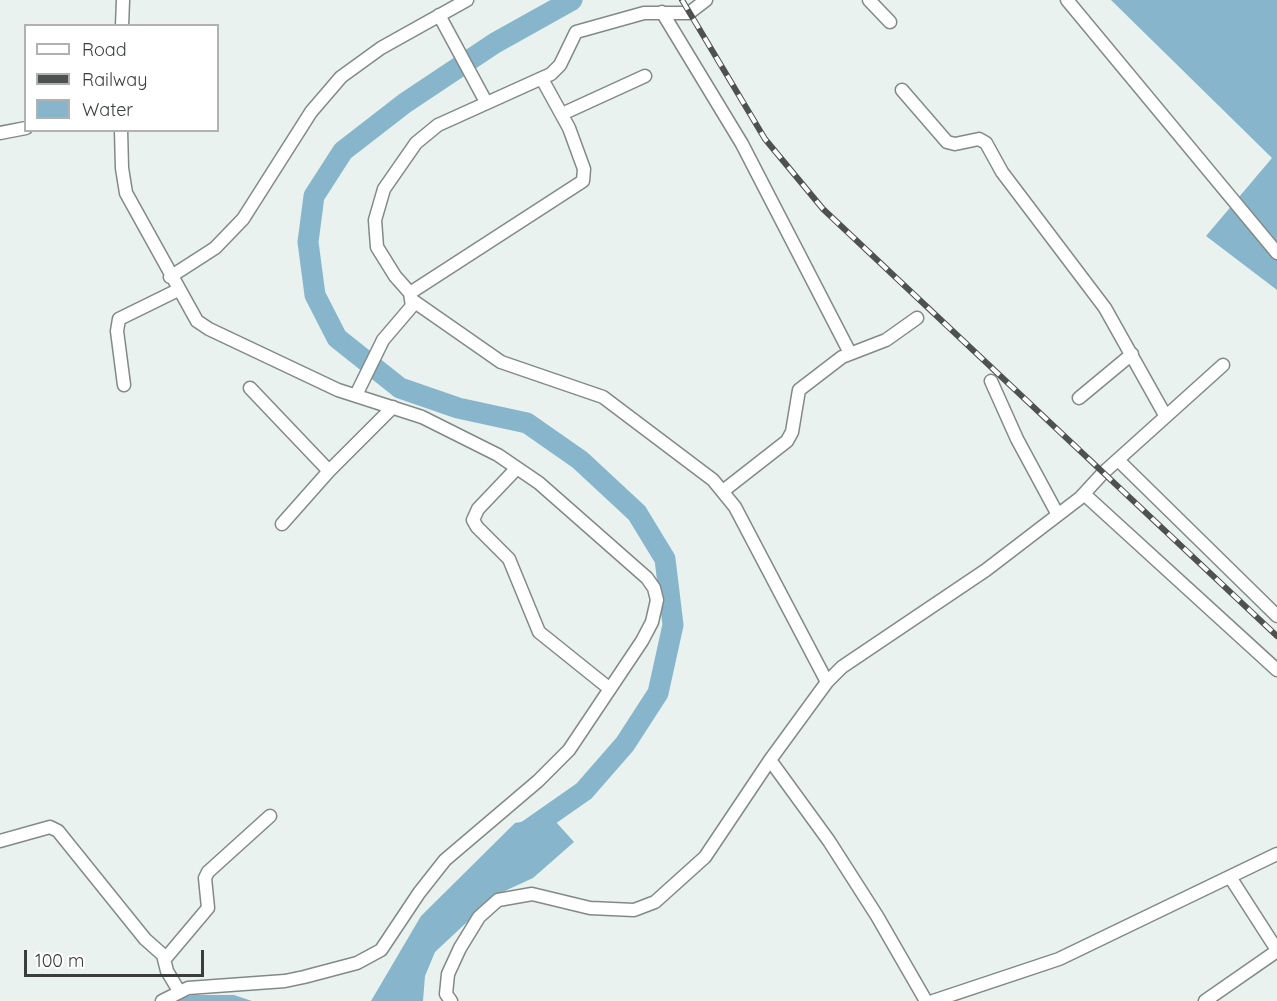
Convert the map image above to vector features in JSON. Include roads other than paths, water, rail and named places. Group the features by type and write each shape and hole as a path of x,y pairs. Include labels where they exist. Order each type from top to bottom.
{"street":[{"path":"122,24 123,0"},
{"path":"706,0 689,13 644,13 576,32 560,64 542,79 486,102 427,132 416,143 384,189 375,220 377,247 411,297 501,362 603,397 697,466 723,491 735,507 766,562 828,682"},
{"path":"869,0 890,22"},
{"path":"1066,0 1277,253"},
{"path":"170,277 215,248 243,219 311,112 341,77 381,48 461,2"},
{"path":"662,12 742,144 850,353"},
{"path":"439,15 486,102"},
{"path":"562,114 645,76"},
{"path":"411,297 583,181 584,169 562,114 542,79"},
{"path":"902,90 947,142 955,144 979,139 986,143 1002,172 1105,308 1165,415"},
{"path":"0,133 24,128"},
{"path":"121,132 122,168 126,193 170,277 197,321 209,329 338,390 422,417 480,444 539,483 647,578 654,588 657,600 652,622 569,750 538,781 445,860 419,893 381,950 357,963 285,981 220,984 179,990 162,1001"},
{"path":"124,385 117,331 119,319 178,290"},
{"path":"356,395 383,340 412,306 411,297"},
{"path":"723,491 788,441 792,432 799,390 825,368 850,353 886,340 917,318"},
{"path":"1079,398 1132,354"},
{"path":"451,1001 446,994 448,974 460,948 479,917 498,900 508,896 532,894 590,908 645,908 705,857 770,760 828,682 842,667 961,588 1058,515 1084,494 1165,415 1222,365"},
{"path":"991,381 1017,439 1058,515"},
{"path":"250,388 329,471"},
{"path":"282,524 329,471 393,407"},
{"path":"1118,460 1277,616"},
{"path":"517,468 478,509 473,520 477,527 509,559 539,632 610,689"},
{"path":"1084,494 1155,556 1277,670"},
{"path":"770,760 829,841 877,916 926,1001"},
{"path":"165,959 208,908 205,878 207,872 270,816"},
{"path":"0,841 50,827 58,831 165,959 167,970 179,990"},
{"path":"933,1001 1059,958 1277,854"},
{"path":"1205,1001 1277,951 1230,877"}],"water":[{"path":"1111,0 1277,0 1277,290 1206,236 1272,158"},
{"path":"543,818 556,822 574,842 533,878 496,895 435,952 425,976 423,1001 371,1001 421,916 515,823"},
{"path":"192,995 234,995 252,1001 171,1001"}],"waterway":[{"path":"521,835 584,791 625,744 658,693 673,625 665,559 637,513 580,460 527,423 458,408 400,388 337,338 315,295 308,242 314,196 343,151 405,103 495,43 572,0"}],"railway":[{"path":"682,0 765,139 823,209 1277,636"}]}
